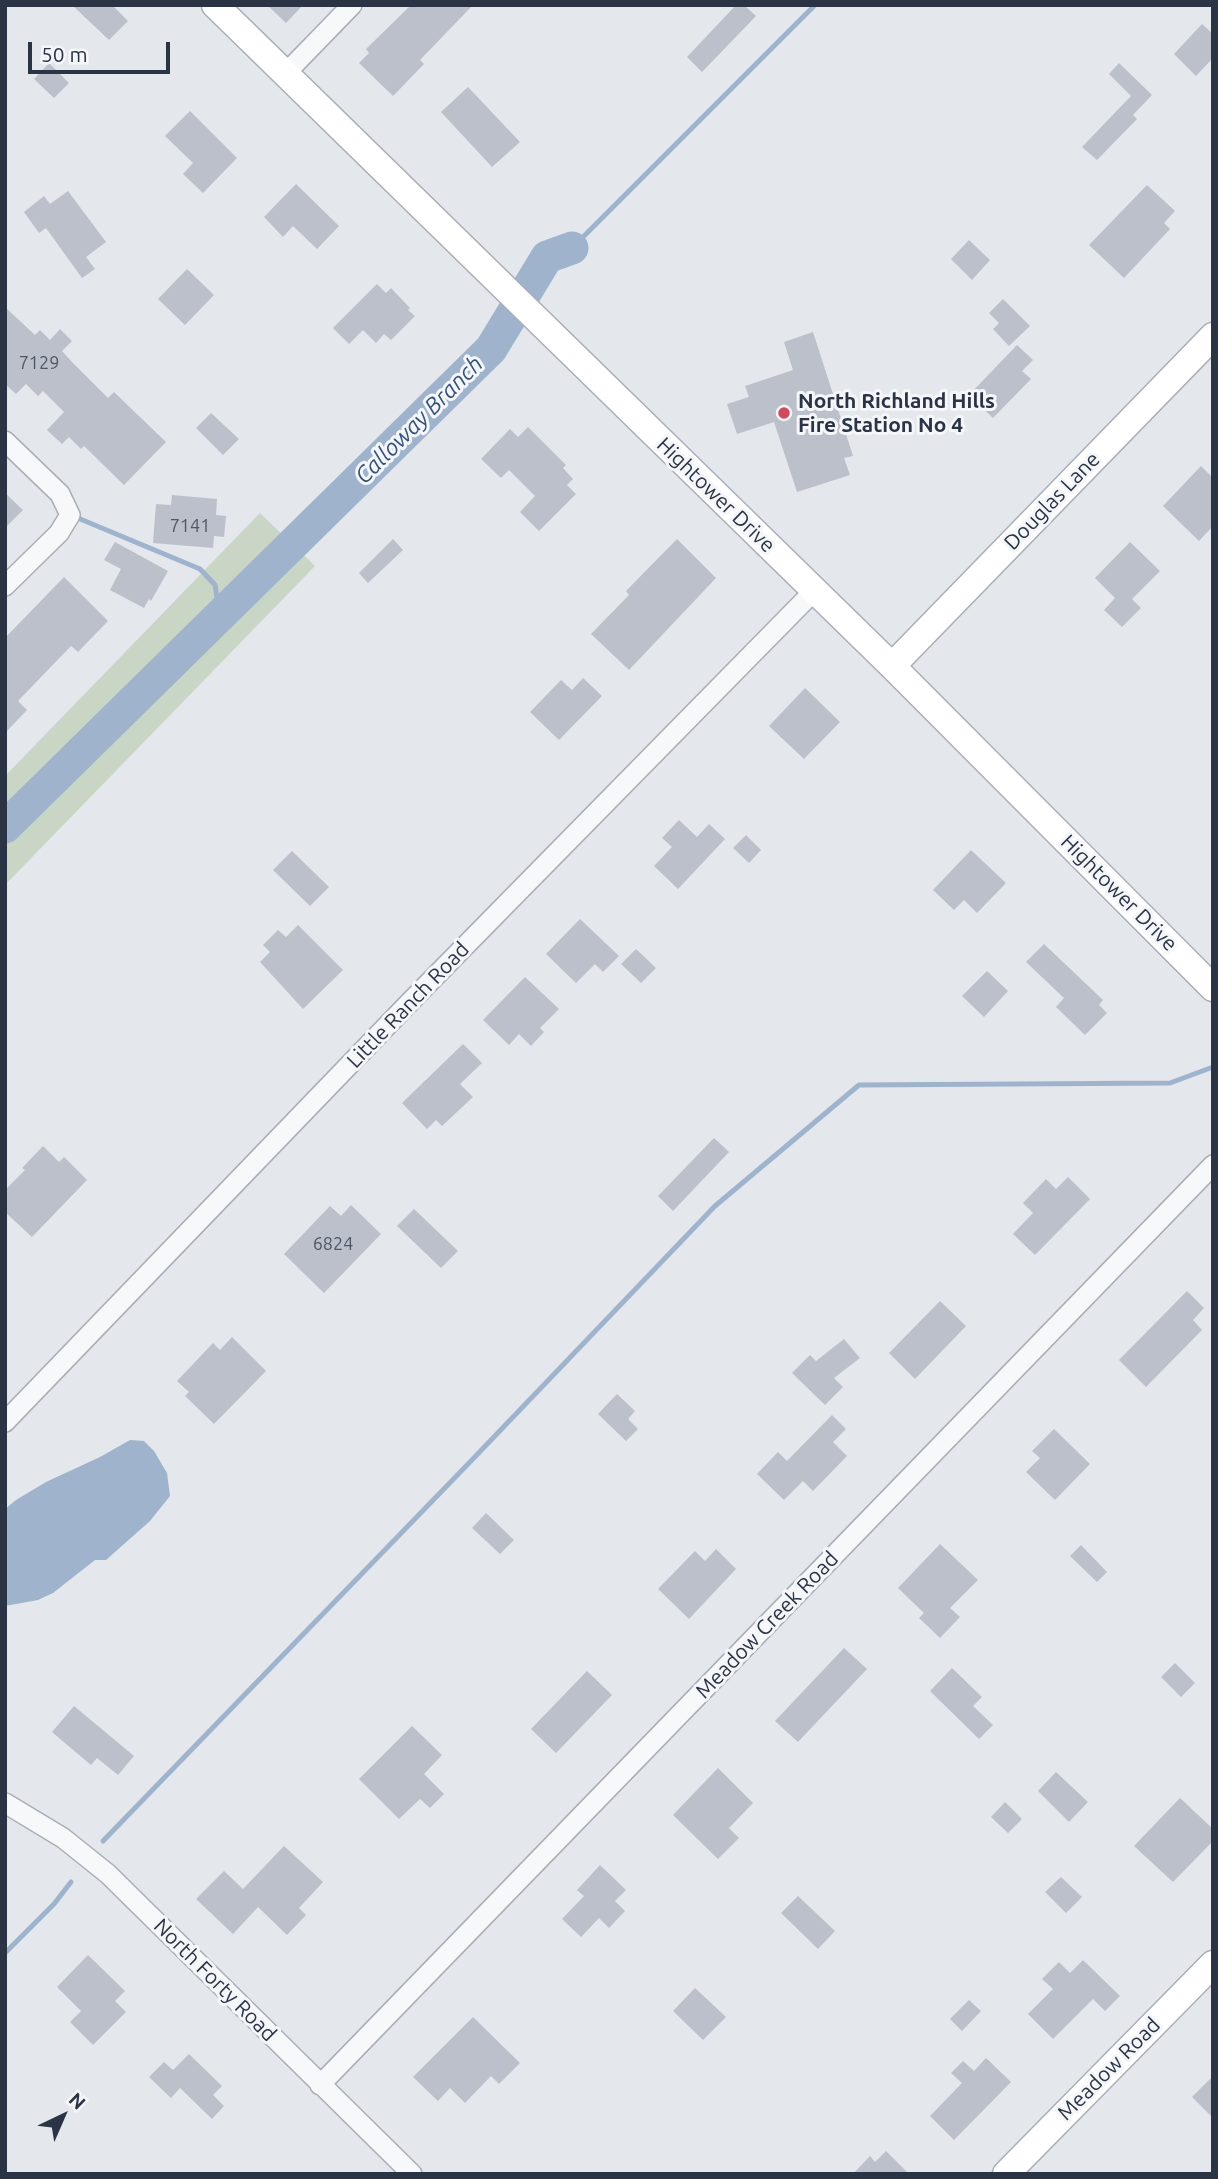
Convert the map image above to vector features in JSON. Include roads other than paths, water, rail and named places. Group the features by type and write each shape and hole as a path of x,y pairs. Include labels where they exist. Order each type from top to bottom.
{"street":[{"name":"Hightower Drive","path":"215,5 892,666 1213,988"},
{"path":"286,73 352,5"},
{"name":"Douglas Lane","path":"892,666 1213,336"},
{"path":"5,441 60,494 70,515 59,533 5,586"},
{"name":"Little Ranch Road","path":"5,1422 407,1005 814,591"},
{"name":"Meadow Creek Road","path":"320,2085 1213,1165"},
{"name":"North Forty Road","path":"5,1803 62,1838 108,1874 412,2174"},
{"name":"Meadow Road","path":"1006,2174 1213,1964"}],"water":[{"path":"130,1440 144,1441 154,1451 167,1473 170,1496 150,1521 106,1560 95,1560 53,1593 38,1600 5,1606 5,1509 46,1482"}],"waterway":[{"name":"Calloway Branch","path":"572,248 815,5"},
{"name":"Calloway Branch","path":"5,827 491,349 547,257 572,248"},
{"path":"73,516 200,569 215,585 218,603 182,653"},
{"path":"103,1841 715,1206 859,1085 1170,1083 1213,1067"},
{"path":"5,1953 54,1904 71,1882"}],"place":[{"name":"North Richland Hills Fire Station No 4","path":"784,413"}]}
